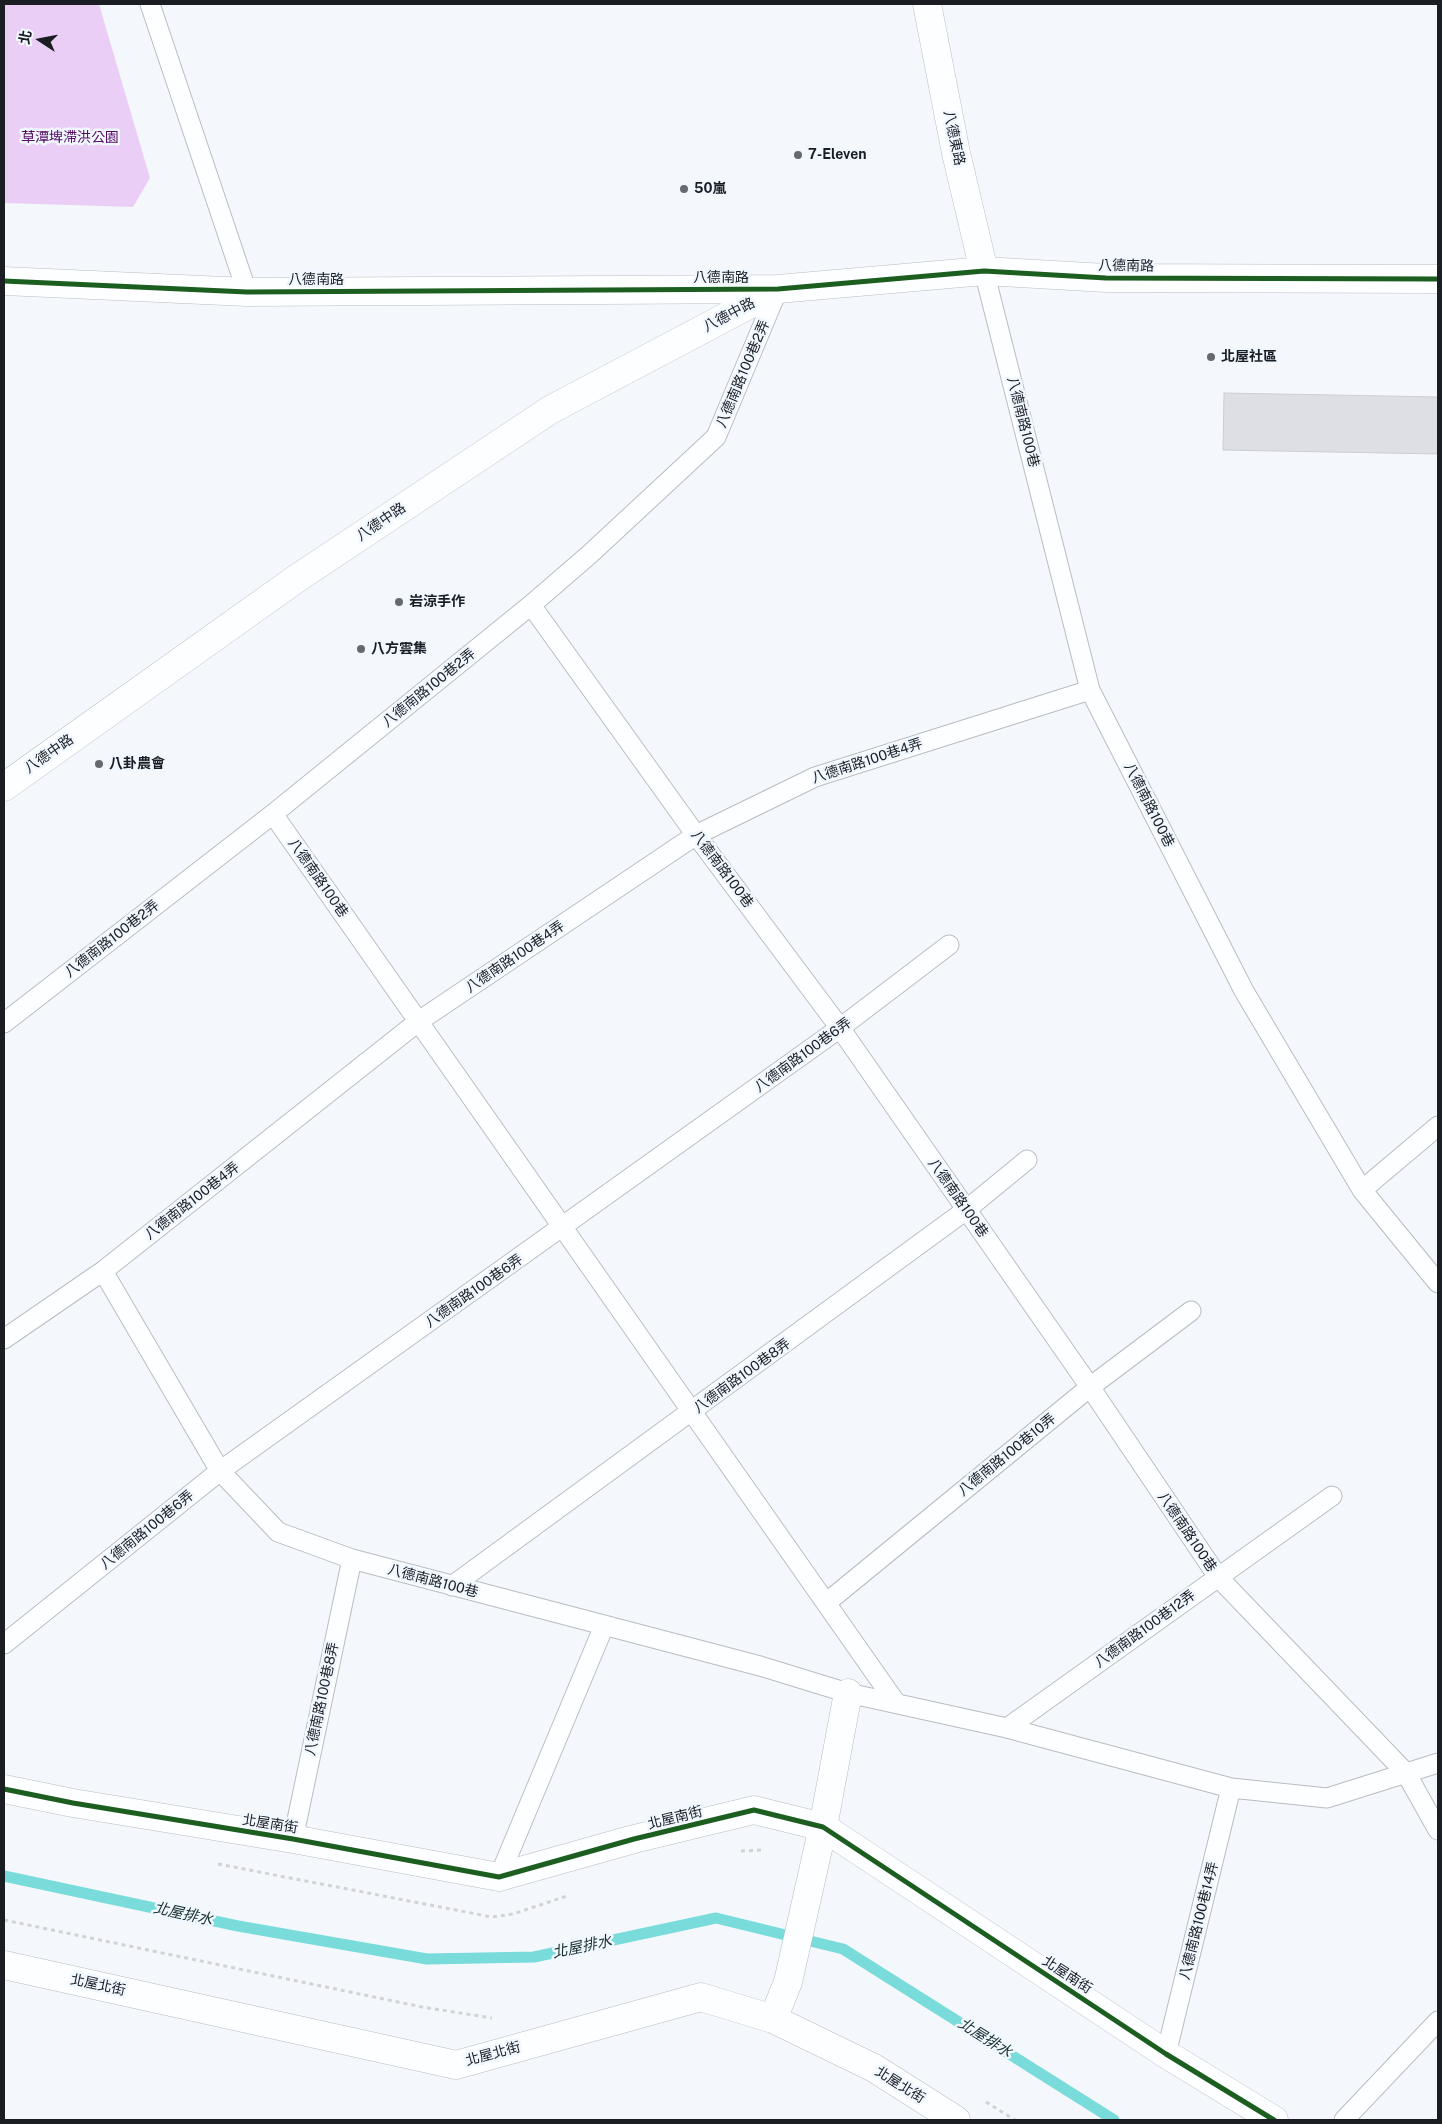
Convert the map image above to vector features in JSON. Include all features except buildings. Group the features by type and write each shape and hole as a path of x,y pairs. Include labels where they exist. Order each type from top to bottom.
{"street":[{"name":"八德東路","path":"928,4 956,153 984,271"},
{"name":"八德南路","path":"4,280 247,292 778,289 984,271 1106,278 1438,279"},
{"name":"八德中路","path":"4,786 296,579 550,410 778,289"},
{"path":"773,2019 788,1982 822,1826 848,1692"},
{"name":"北屋南街","path":"4,1788 73,1803 293,1838 499,1877 634,1839 754,1810 822,1826 1166,2054 1274,2120"},
{"name":"北屋北街","path":"4,1965 456,2064 701,1997 773,2019 874,2068 956,2120"}],"lane":[{"path":"150,4 247,292"},
{"name":"八德南路100巷","path":"984,271 1090,690 1244,991 1362,1190 1438,1283"},
{"name":"八德南路100巷2弄","path":"4,1024 273,814 531,604 590,554 716,437 778,289"},
{"name":"八德南路100巷","path":"531,604 696,835 840,1028 1090,1387 1218,1577 1406,1773 1438,1830"},
{"name":"八德南路100巷4弄","path":"4,1339 103,1271 419,1021 696,835 815,777 1090,690"},
{"name":"八德南路100巷","path":"273,814 896,1703"},
{"name":"八德南路100巷6弄","path":"4,1644 220,1471 563,1228 840,1028 949,945"},
{"path":"1362,1190 1438,1126"},
{"name":"八德南路100巷8弄","path":"452,1586 966,1210 1027,1160"},
{"name":"八德南路100巷","path":"103,1271 220,1471 278,1532 352,1559 452,1586 760,1666 848,1692 1007,1728 1231,1788 1327,1798 1406,1773"},
{"name":"八德南路100巷10弄","path":"826,1603 1090,1387 1190,1311"},
{"name":"八德南路100巷12弄","path":"1007,1728 1332,1496"},
{"name":"八德南路100巷8弄","path":"293,1838 352,1559"},
{"path":"499,1877 604,1626"},
{"path":"1406,1773 1438,1764"},
{"name":"八德南路100巷14弄","path":"1166,2054 1231,1788"},
{"path":"1344,2120 1438,2021"}],"path":[{"path":"733,1852 760,1850 814,1864"},
{"path":"209,1862 492,1917 513,1914 568,1896"},
{"path":"4,1920 422,2007 499,2019"},
{"path":"983,2100 1015,2120"}],"green space":[{"name":"草潭埤滯洪公園","path":"4,4 99,4 150,178 133,207 4,203"}],"waterway":[{"name":"北屋排水","path":"4,1876 238,1926 427,1959 534,1957 716,1918 843,1949 1114,2120"}],"cycle path":[{"path":"4,281 247,292 778,289 984,271 1106,278 1438,279"},
{"path":"4,1789 73,1803 293,1839 499,1877 634,1839 754,1810 823,1827 1166,2054 1274,2120"}],"place":[{"name":"7-Eleven","path":"798,155"},
{"name":"50嵐","path":"684,189"},
{"name":"北屋社區","path":"1211,357"},
{"name":"岩涼手作","path":"399,602"},
{"name":"八方雲集","path":"361,649"},
{"name":"八卦農會","path":"99,764"}]}
